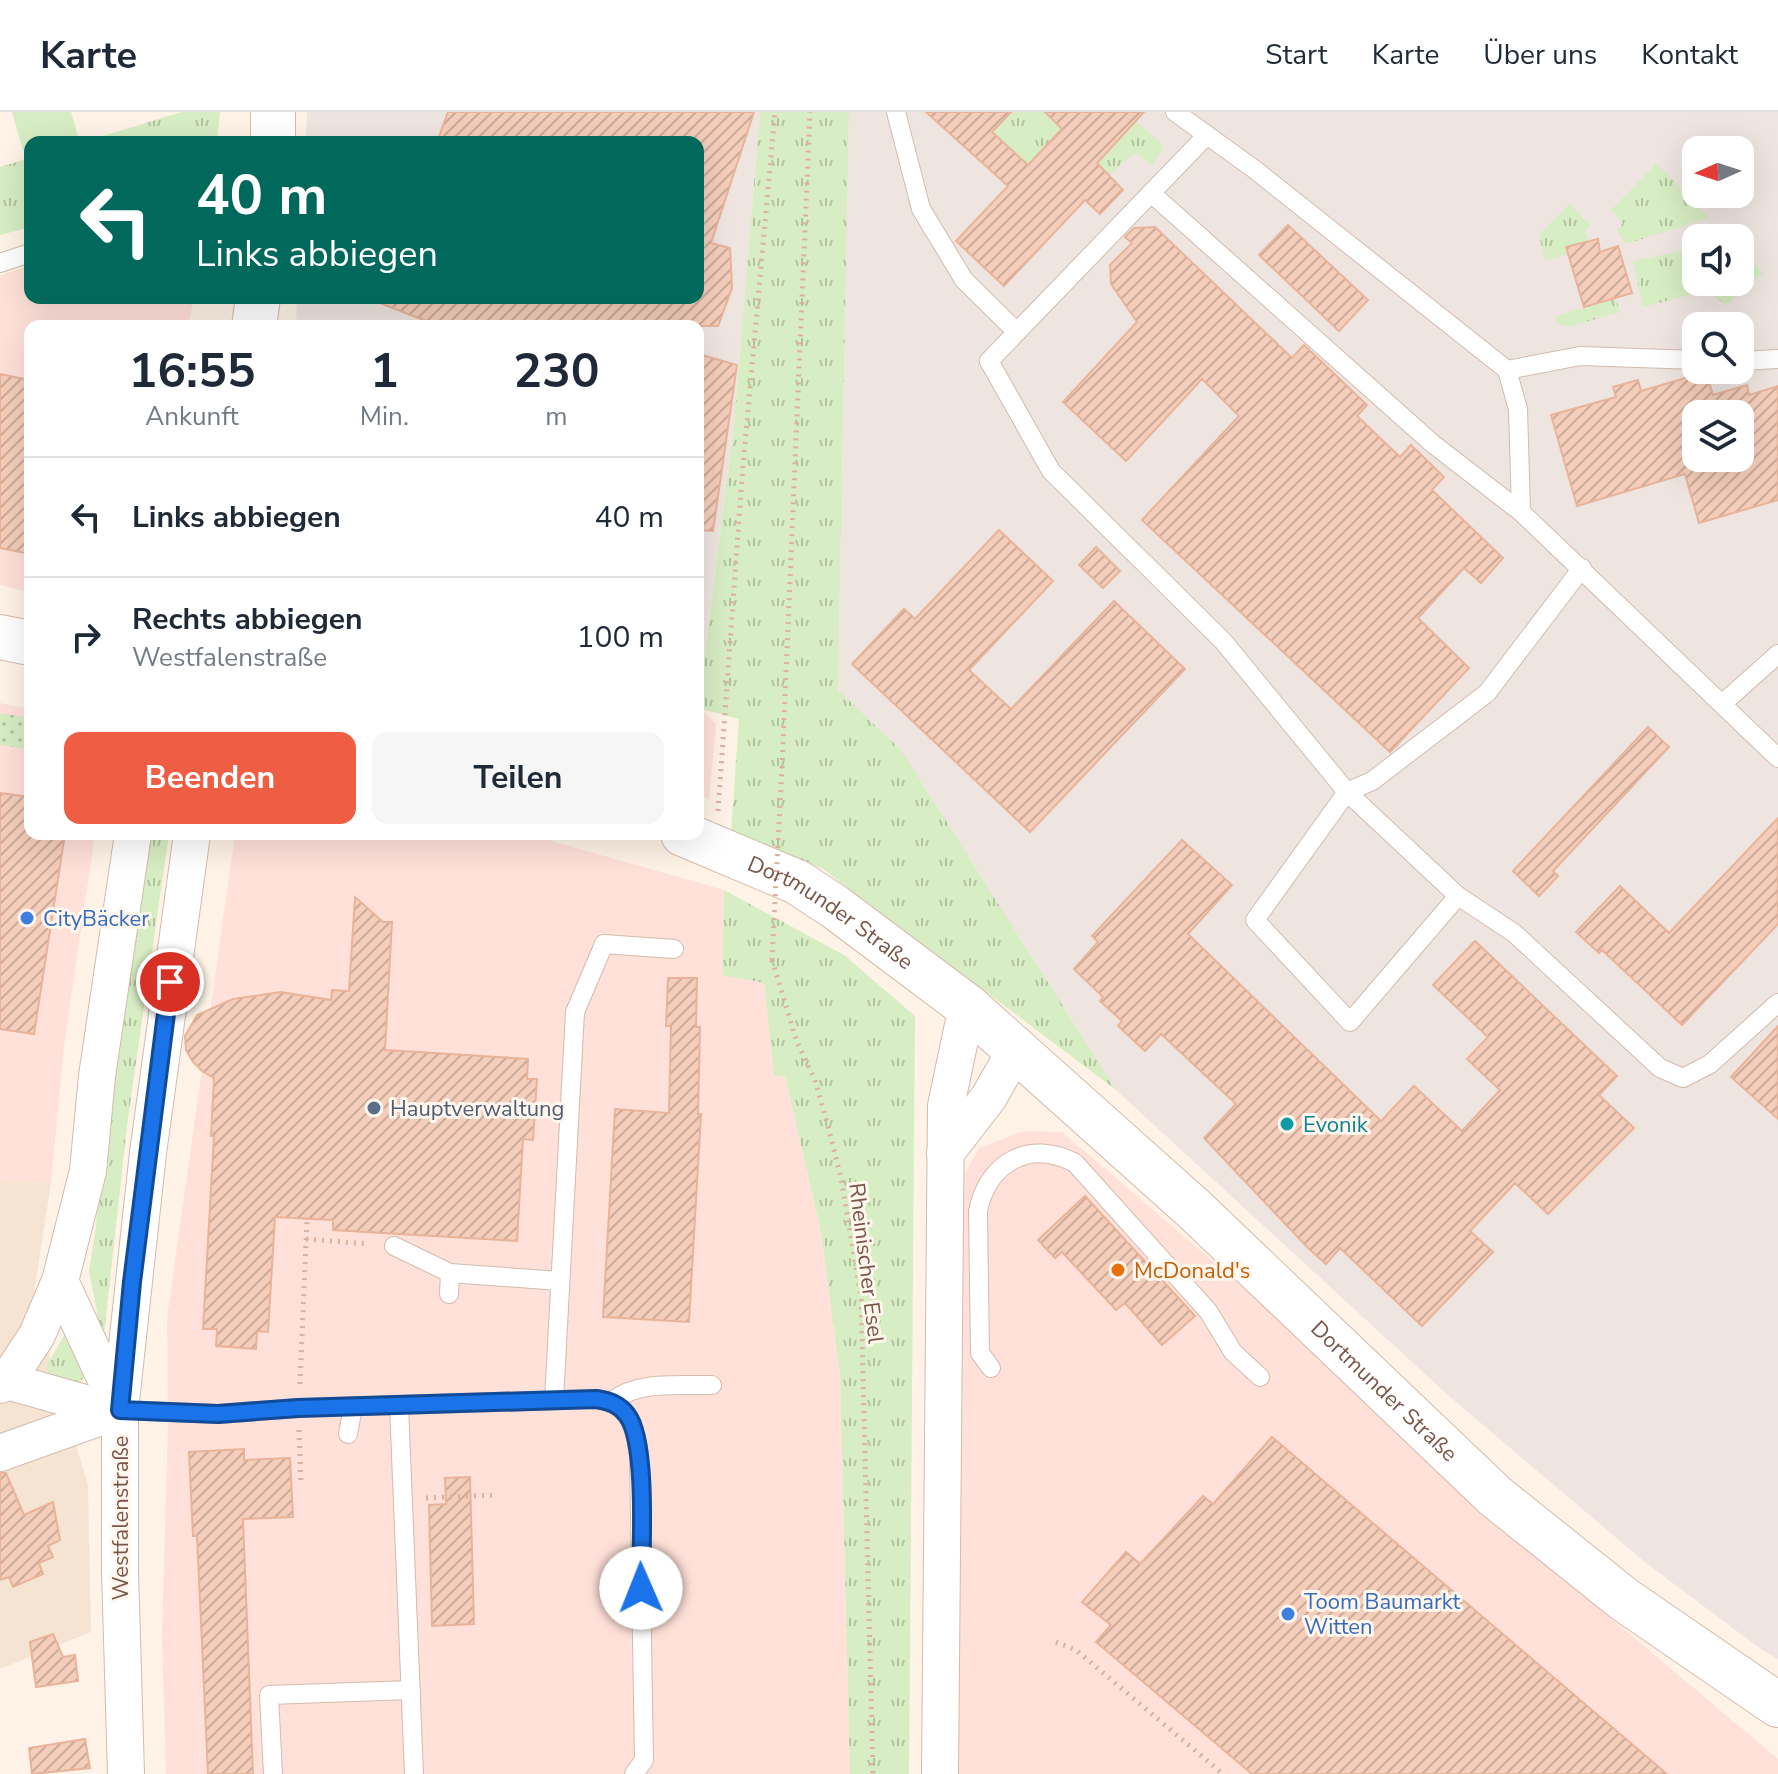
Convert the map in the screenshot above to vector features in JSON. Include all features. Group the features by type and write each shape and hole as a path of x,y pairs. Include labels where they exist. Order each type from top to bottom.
{"main road":[{"path":"273,112 273,136"},
{"path":"0,637 24,642"},
{"name":"Dortmunder Straße","path":"699,841 797,882 967,1006 1194,1209 1495,1496 1625,1600 1778,1705"}],"street":[{"path":"120,1410 4,1383 37,1335 60,1281 88,1171 97,1076 132,840"},
{"name":"Westfalenstraße","path":"126,1774 120,1571 120,1410 148,1153 191,840"},
{"path":"940,1774 946,1106 967,1006"},
{"path":"945,1154 989,1097 1016,1049"},
{"path":"60,1281 120,1410"},
{"path":"0,1453 120,1410"}],"lane":[{"path":"896,112 921,209 964,280 1017,332"},
{"path":"1175,112 1254,169 1507,370 1518,409 1521,512"},
{"path":"1207,135 989,361 1051,471 1223,641 1347,792 1458,896 1514,933 1660,1068 1683,1078 1710,1064 1778,1003"},
{"path":"1151,193 1433,444 1521,512 1778,758"},
{"path":"0,263 24,255"},
{"path":"1507,370 1580,356 1682,360"},
{"path":"1754,360 1778,359"},
{"path":"1458,896 1350,1022 1255,920 1347,792 1372,781 1487,693 1582,568"},
{"path":"1722,704 1778,654"},
{"path":"554,1400 575,1012 604,944 674,949"},
{"path":"991,1368 980,1353 978,1211 981,1198 986,1184 1005,1165 1019,1158 1046,1153 1058,1154 1075,1163 1208,1311 1233,1352 1260,1377"},
{"path":"394,1246 450,1273 560,1281"},
{"path":"449,1294 450,1273"},
{"path":"120,1410 218,1414 298,1408 612,1401 638,1387 712,1385"},
{"path":"612,1401 627,1415 633,1426 639,1456 644,1760 634,1774"},
{"path":"399,1405 414,1774"},
{"path":"348,1434 353,1407"},
{"path":"273,1774 269,1695 411,1690"}],"path":[{"path":"704,799 742,477 775,112"},
{"name":"Rheinischer Esel","path":"810,112 772,960 797,1042 815,1080 828,1126 841,1178 861,1297 873,1774"},
{"path":"301,1485 298,1408 307,1219"},
{"path":"306,1239 394,1246"},
{"path":"405,1499 493,1495"},
{"path":"1056,1642 1076,1650 1223,1774"}],"shaded area":[{"path":"307,112 760,112 734,424 704,659 704,320 296,320 297,304 704,304 704,136 306,136"},
{"path":"849,112 1778,112 1778,1659 1646,1563 1450,1397 1116,1090 902,751 838,690"},
{"path":"24,267 24,304 193,304 189,320 24,320 24,591 0,585 0,276"},
{"path":"0,703 24,708 24,840 94,840 64,1046 51,1183 0,1181"},
{"path":"704,713 716,724 709,800 704,797"},
{"path":"234,840 548,840 724,890 722,975 764,982 774,1076 785,1077 821,1232 840,1376 850,1774 166,1774 162,1635 168,1423 167,1318"},
{"path":"1024,1131 1062,1132 1402,1423 1530,1550 1778,1759 1778,1774 955,1774 953,1195 979,1148"},
{"path":"0,1181 51,1183 33,1299 88,1486 91,1632 0,1669"}],"green space":[{"path":"12,112 71,112 78,136 24,136 23,151"},
{"path":"182,112 220,112 218,136 103,136"},
{"path":"760,112 849,112 838,690 902,751 1116,1090 823,869 731,832 739,719 704,710 704,661 734,424"},
{"path":"1008,112 1045,112 1073,138 1045,148 1028,165 992,132"},
{"path":"1136,121 1164,146 1152,165 1134,153 1109,175 1097,163"},
{"path":"24,160 24,229 0,235 0,167"},
{"path":"1657,163 1682,189 1682,208 1700,208 1709,218 1626,244 1617,230 1623,223 1611,210"},
{"path":"1570,204 1590,226 1586,230 1588,242 1566,247 1568,254 1545,260 1539,235"},
{"path":"1682,251 1682,296 1686,296 1643,307 1633,261"},
{"path":"1754,264 1763,273 1754,281"},
{"path":"1713,296 1736,296 1726,305"},
{"path":"1616,298 1620,312 1568,327 1557,323 1556,316"},
{"path":"0,713 24,717 24,749 0,745"},
{"path":"143,840 168,840 128,1118 103,1343 89,1271 96,1226 105,1109"},
{"path":"724,890 844,955 915,1016 909,1774 850,1774 840,1376 821,1232 785,1077 774,1076 764,983 722,975"},
{"path":"65,1334 87,1373 80,1382 69,1384 50,1376 47,1365"}],"building":[{"path":"448,112 754,112 711,243 730,248 732,288 718,326 704,326 704,320 424,320 382,304 704,304 704,136 439,136"},
{"path":"926,112 1011,112 992,132 1028,165 1062,129 1045,112 1144,112 1097,163 1123,190 1100,214 1085,200 1004,286 956,241 1008,186"},
{"path":"1288,225 1368,300 1339,331 1259,255"},
{"path":"1155,227 1292,358 1304,345 1367,405 1357,416 1400,457 1411,445 1444,477 1432,490 1503,558 1481,583 1464,568 1418,618 1469,668 1390,752 1142,520 1239,416 1202,379 1126,461 1063,402 1137,322 1111,284 1110,265 1132,243 1125,237 1134,228"},
{"path":"1598,239 1600,252 1618,246 1632,293 1584,307 1566,247"},
{"path":"704,356 737,365 713,531 704,530"},
{"path":"0,374 24,379 24,553 0,548"},
{"path":"1682,379 1682,384 1710,384 1713,395 1747,385 1749,395 1778,386 1778,500 1699,523 1685,474 1577,506 1551,415 1616,397 1613,387 1638,380 1641,391"},
{"path":"999,530 1053,581 969,670 1011,709 1114,601 1185,669 1030,832 852,664 904,609 915,619"},
{"path":"1096,547 1120,571 1103,588 1079,565"},
{"path":"1648,727 1669,747 1553,871 1558,876 1539,896 1513,871"},
{"name":"CityBäcker","path":"0,793 24,796 24,840 64,840 34,1034 0,1029"},
{"path":"1778,818 1778,924 1682,1025 1602,950 1599,953 1576,932 1620,886 1669,933"},
{"path":"1182,840 1232,885 1188,934 1381,1121 1414,1086 1462,1131 1500,1090 1467,1059 1488,1037 1433,985 1475,941 1617,1076 1599,1095 1634,1128 1548,1214 1515,1183 1470,1231 1493,1252 1422,1326 1340,1248 1326,1264 1308,1248 1204,1138 1236,1104 1161,1034 1145,1051 1118,1026 1122,1021 1100,1001 1103,997 1074,969 1098,942 1092,936"},
{"name":"Hauptverwaltung","path":"355,897 383,922 392,922 385,1050 528,1059 527,1079 537,1079 533,1140 523,1139 517,1241 333,1230 333,1220 275,1217 268,1332 257,1331 256,1349 216,1346 217,1329 203,1329 214,1136 211,1136 214,1078 193,1062 186,1050 185,1036 197,1015 233,999 281,992 331,1000 332,990 349,991"},
{"path":"668,978 697,978 696,1027 700,1027 698,1114 701,1114 689,1322 603,1317 615,1109 669,1113 671,1026 666,1026"},
{"path":"1778,1026 1778,1119 1731,1077"},
{"name":"McDonald's","path":"1085,1196 1195,1316 1162,1345 1125,1303 1116,1310 1062,1252 1055,1258 1038,1240"},
{"name":"Toom Baumarkt Witten","path":"1272,1437 1667,1774 1252,1774 1096,1642 1111,1625 1082,1602 1126,1552 1140,1564 1203,1496 1213,1504"},
{"path":"244,1449 244,1460 290,1458 293,1517 243,1519 253,1774 208,1774 197,1536 193,1536 189,1452"},
{"path":"0,1473 6,1473 24,1515 53,1502 60,1540 48,1546 53,1557 39,1563 43,1574 13,1587 9,1577 0,1580"},
{"path":"470,1477 474,1624 432,1626 429,1505 446,1504 445,1478"},
{"path":"53,1634 63,1657 75,1655 78,1681 36,1687 30,1642"},
{"path":"85,1739 90,1768 32,1774 29,1748"}],"place":[{"name":"CityBäcker","path":"27,918"},
{"name":"Hauptverwaltung","path":"374,1108"},
{"name":"Evonik","path":"1287,1124"},
{"name":"McDonald's","path":"1118,1270"},
{"name":"Toom Baumarkt Witten","path":"1288,1614"}],"route":[{"path":"170,982 132,1282 120,1410 218,1414 298,1408 612,1401 627,1415 636,1433 641,1588"}]}
